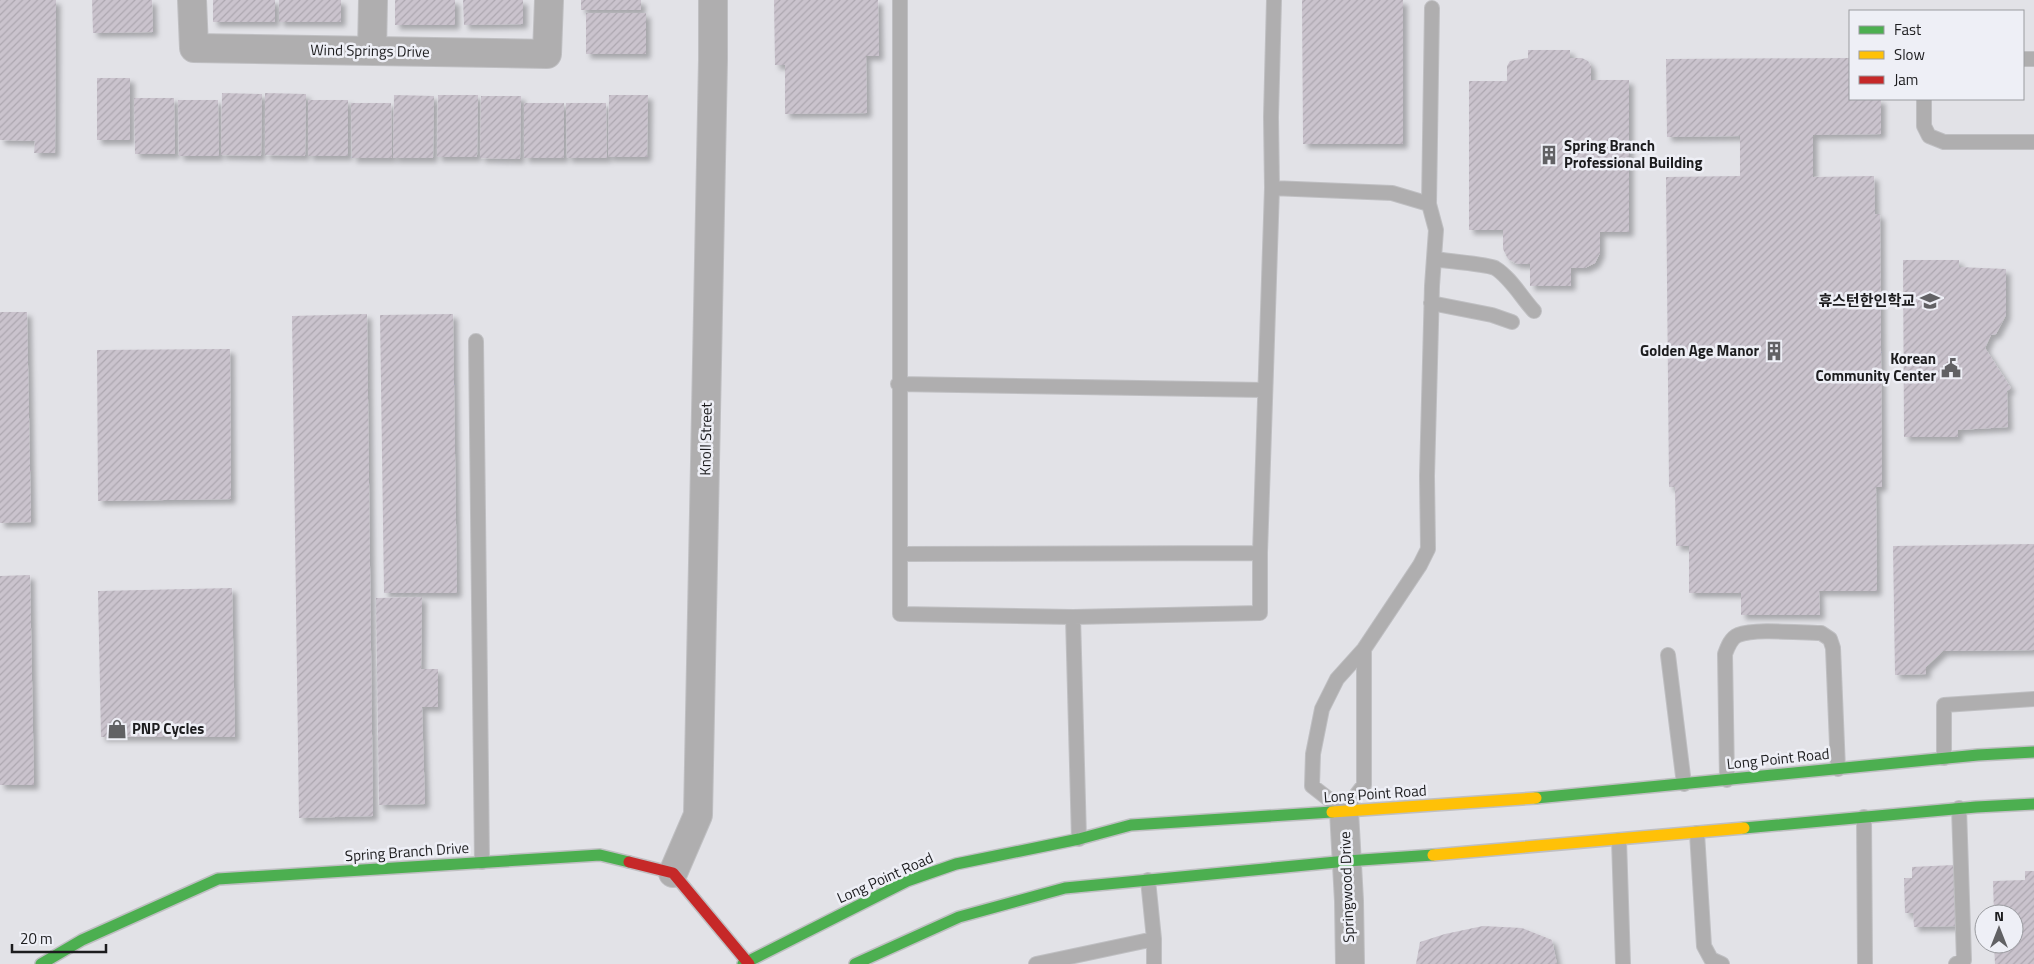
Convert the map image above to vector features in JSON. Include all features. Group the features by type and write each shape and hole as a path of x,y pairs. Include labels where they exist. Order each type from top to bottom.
{"main road":[{"name":"Long Point Road","path":"747,963 907,881 956,864 1131,826 1525,799 1944,758 2034,752"},
{"path":"855,964 959,917 1065,888 1347,861 1618,840 1959,808 2034,804"},
{"name":"Spring Branch Drive","path":"41,964 82,940 218,879 600,855 673,874"},
{"path":"673,874 747,963"}],"street":[{"name":"Wind Springs Drive","path":"192,0 194,48 547,54 548,0"},
{"path":"372,51 373,0"},
{"name":"Knoll Street","path":"673,874 698,815 713,70 712,0"},
{"name":"Springwood Drive","path":"1344,811 1350,964"}],"lane":[{"path":"900,0 898,384 900,614 1073,617 1260,613 1264,390 1272,188 1271,117 1274,0"},
{"path":"1364,649 1364,785 1344,811 1312,786 1313,754 1322,709 1337,679 1364,649 1428,549 1427,476 1431,304 1436,230 1429,204 1432,8"},
{"path":"1924,100 1924,126 1930,136 1944,142 2034,142"},
{"path":"1272,188 1392,193 1429,204"},
{"path":"1434,259 1494,268 1509,280 1534,311"},
{"path":"1431,304 1492,316 1512,322"},
{"path":"476,340 482,862"},
{"path":"898,384 1264,390"},
{"path":"900,554 1260,553"},
{"path":"1073,617 1079,838"},
{"path":"1727,780 1726,654 1729,644 1737,636 1752,632 1821,633 1830,639 1833,648 1838,769"},
{"path":"1668,655 1684,784"},
{"path":"1944,758 1944,705 2034,699"},
{"path":"1956,964 1964,960 1959,808"},
{"path":"1864,817 1865,964"},
{"path":"1697,833 1704,946 1714,962"},
{"path":"1618,840 1623,964"},
{"path":"1148,880 1154,939 1154,964"},
{"path":"1036,964 1154,939"}],"building":[{"path":"0,0 56,0 55,153 34,153 35,141 0,140"},
{"path":"92,0 152,0 153,32 93,33"},
{"path":"213,0 275,0 275,22 213,22"},
{"path":"279,0 341,0 341,22 279,22"},
{"path":"395,0 455,0 455,25 395,25"},
{"path":"463,0 523,0 523,24 464,25"},
{"path":"581,0 641,0 641,10 581,10"},
{"path":"774,0 878,0 879,56 866,56 867,113 785,114 785,65 775,65"},
{"path":"1302,0 1403,0 1403,144 1303,144"},
{"path":"586,13 646,13 646,54 586,54"},
{"name":"Spring Branch Professional Building","path":"1528,50 1570,50 1570,58 1582,58 1588,61 1591,66 1591,80 1629,80 1629,232 1600,232 1600,253 1595,263 1585,268 1571,268 1571,286 1530,286 1530,264 1517,264 1508,259 1503,249 1503,230 1469,230 1469,81 1507,81 1507,66 1510,61 1528,58"},
{"name":"Golden Age Manor","path":"1849,58 1849,100 1881,100 1881,134 1813,135 1813,177 1874,176 1875,214 1880,214 1882,487 1876,487 1877,591 1819,591 1820,615 1741,615 1741,593 1689,593 1689,546 1676,546 1675,487 1669,487 1666,177 1740,176 1740,136 1667,137 1666,59"},
{"path":"97,78 130,78 130,140 97,140"},
{"path":"222,93 262,94 261,156 221,155"},
{"path":"265,93 306,94 305,156 265,155"},
{"path":"394,95 434,96 433,158 393,158"},
{"path":"438,95 478,95 477,157 437,157"},
{"path":"609,95 648,95 647,157 608,157"},
{"path":"481,96 521,96 520,159 480,158"},
{"path":"134,98 174,98 175,154 135,154"},
{"path":"178,100 218,100 219,156 179,156"},
{"path":"308,100 348,100 348,156 308,156"},
{"path":"351,103 391,103 392,158 352,158"},
{"path":"524,103 564,103 564,158 524,158"},
{"path":"566,103 606,103 607,158 567,158"},
{"name":"Korean Community Center","path":"1903,260 1959,260 1959,267 2006,269 2006,315 1996,334 1991,335 1985,348 2011,388 2007,391 2008,427 1958,430 1958,437 1904,437"},
{"path":"0,312 27,312 31,522 0,523"},
{"path":"367,314 373,816 299,818 292,316"},
{"path":"453,314 457,593 384,593 380,315"},
{"path":"230,349 231,499 98,501 97,350"},
{"path":"2034,544 2034,650 1943,651 1926,667 1926,674 1895,675 1893,546"},
{"path":"30,575 34,785 0,785 0,576"},
{"path":"232,588 235,737 101,737 98,591"},
{"path":"422,597 421,669 438,669 438,707 422,707 425,804 379,805 376,598"},
{"path":"1954,865 1957,926 1914,927 1913,913 1905,913 1904,878 1912,878 1912,867"},
{"path":"2025,871 2034,871 2034,964 1995,964 1994,954 2024,954 2024,904 1994,904 1993,881 2025,880"},
{"path":"1483,926 1522,928 1552,940 1557,964 1416,964 1420,942 1445,934"}],"traffic: fast":[{"path":"1536,798 1978,755 2034,752"},
{"path":"1744,828 1976,807 2034,804"},
{"path":"743,964 907,881 956,864 1079,839 1131,825 1332,812"},
{"path":"41,964 82,940 218,879 600,855 629,862"},
{"path":"855,964 959,917 1065,888 1347,861 1433,855"}],"traffic: slow":[{"path":"1332,812 1536,798"},
{"path":"1433,855 1744,828"}],"traffic: jam":[{"path":"629,862 673,873 749,964"}],"place":[{"name":"Spring Branch Professional Building","path":"1549,155"},
{"name":"휴스턴한인학교","path":"1930,301"},
{"name":"Golden Age Manor","path":"1774,351"},
{"name":"Korean Community Center","path":"1951,368"},
{"name":"PNP Cycles","path":"117,729"}]}
